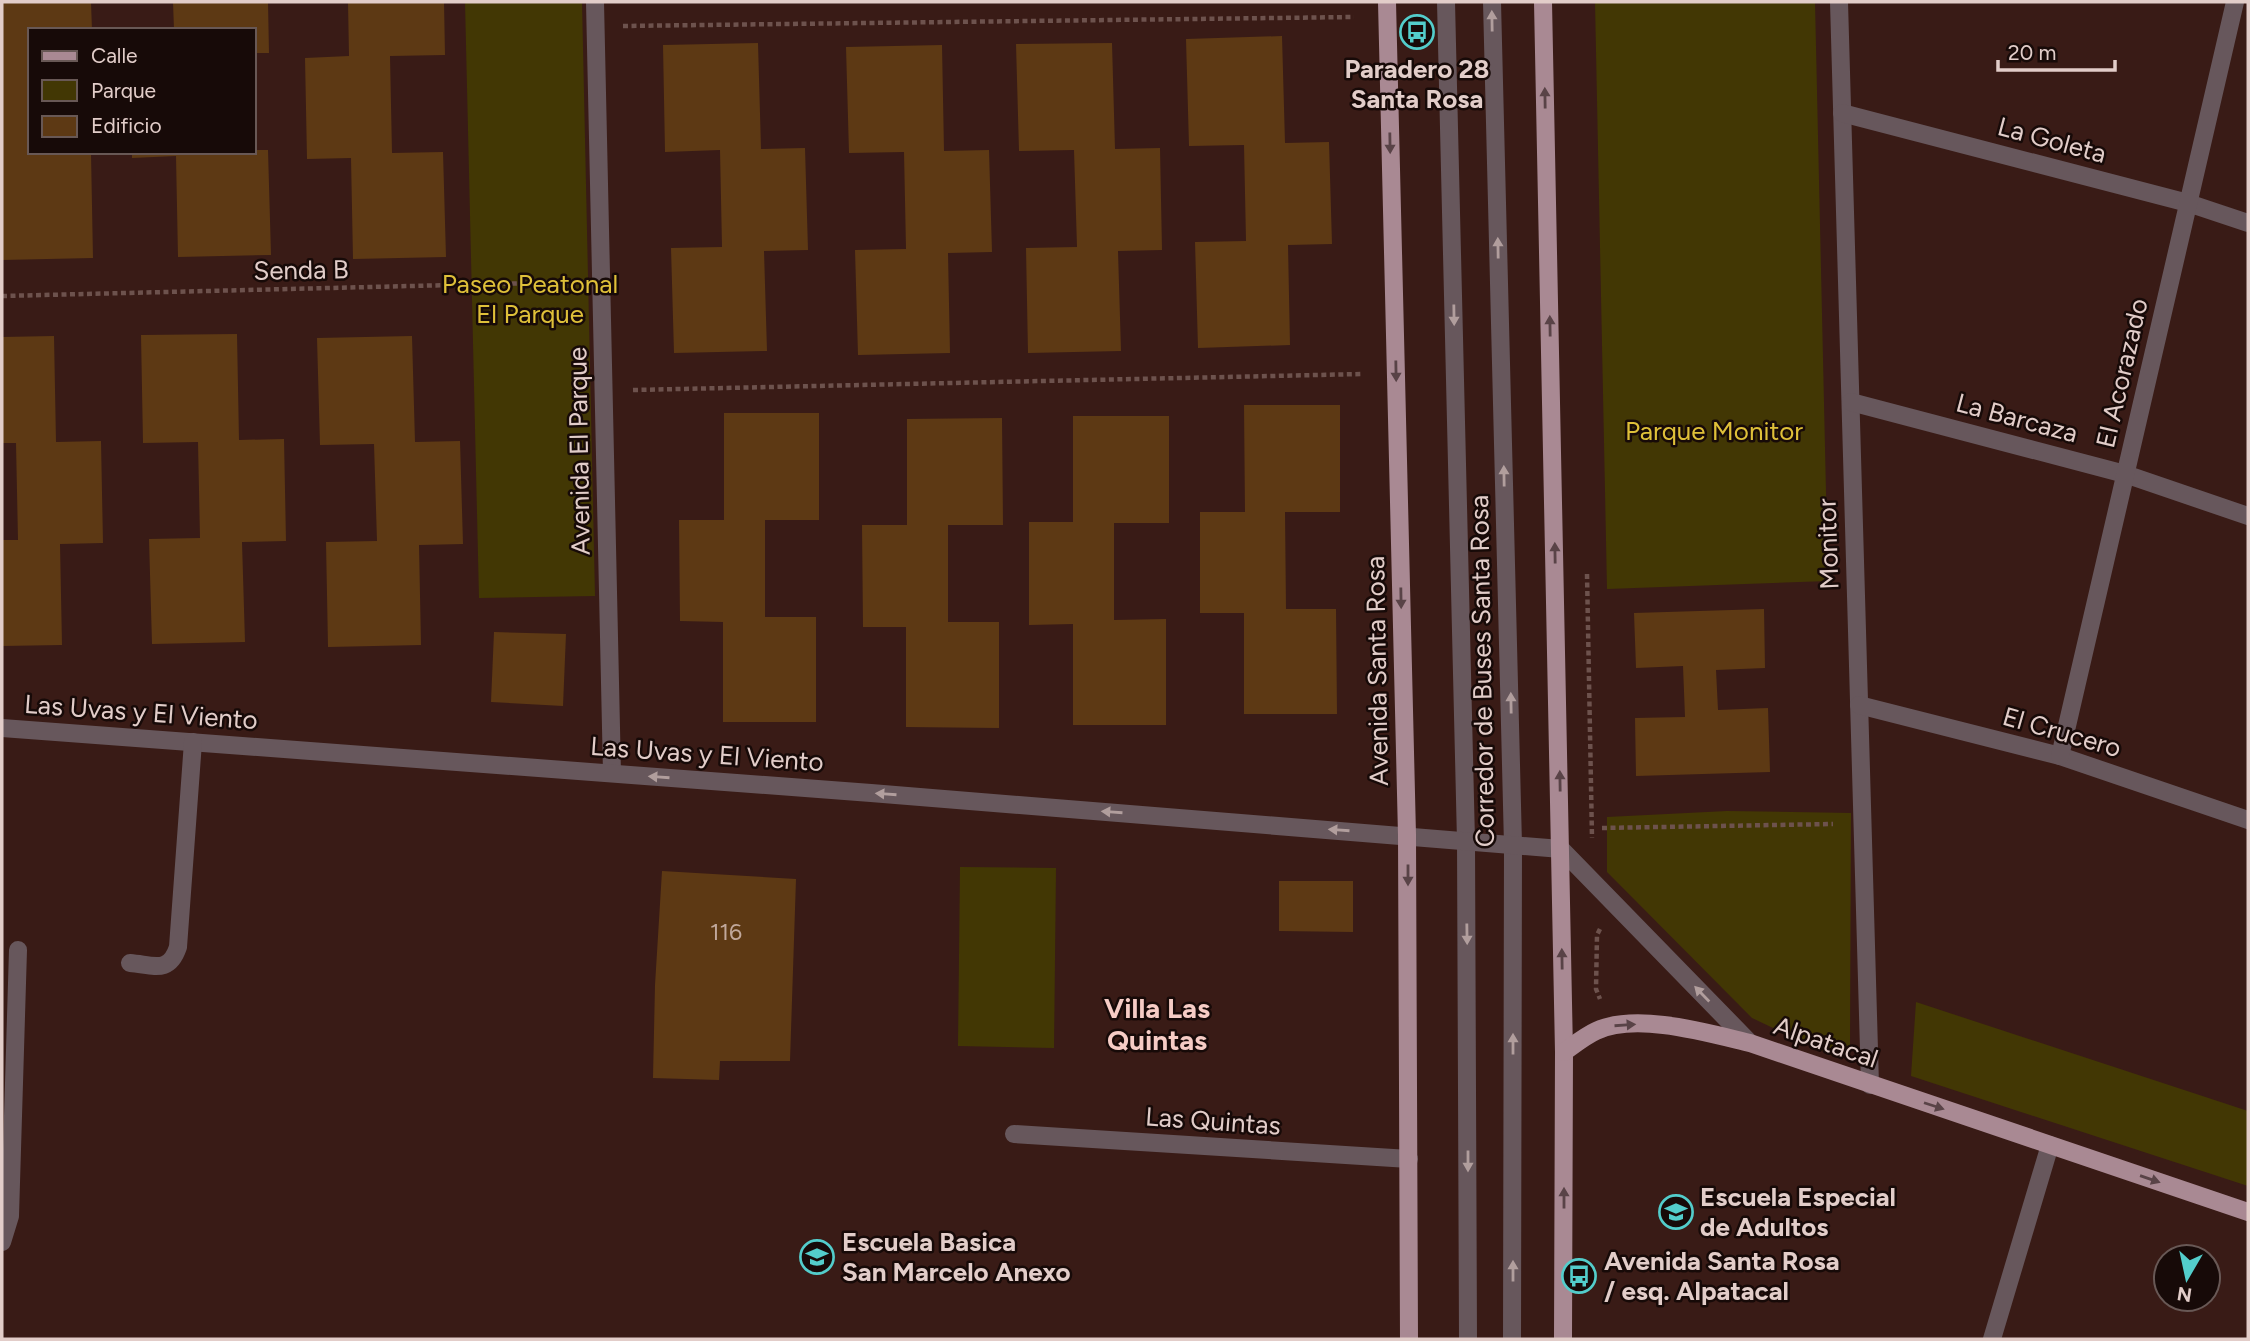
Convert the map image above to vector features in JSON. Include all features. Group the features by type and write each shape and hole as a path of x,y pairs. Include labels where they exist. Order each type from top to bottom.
{"main road":[{"name":"Avenida Santa Rosa","path":"1387,2 1407,835 1409,1339"},
{"path":"1543,2 1561,849 1564,1052 1563,1339"},
{"path":"1564,1052 1595,1031 1627,1024 1690,1030 1749,1043"},
{"name":"Alpatacal","path":"1749,1043 2248,1212"}],"street":[{"name":"Avenida El Parque","path":"595,2 612,773"},
{"name":"Corredor de Buses Santa Rosa","path":"1446,2 1466,841 1468,1306 1465,1339"},
{"name":"Corredor de Buses Santa Rosa","path":"1492,2 1514,845 1513,1339"},
{"name":"Monitor","path":"1839,2 1870,1084"},
{"name":"El Acorazado","path":"2060,756 2235,2"},
{"name":"La Goleta","path":"1842,113 2188,203 2248,223"},
{"name":"La Barcaza","path":"1851,402 2125,474 2248,516"},
{"name":"El Crucero","path":"1859,705 2060,756 2248,820"},
{"name":"Las Uvas y El Viento","path":"2,728 1407,835"},
{"path":"130,963 165,966 173,961 178,947 193,742"},
{"path":"1407,835 1561,849"},
{"name":"Alpatacal","path":"1561,849 1749,1043"},
{"path":"2,1242 10,1216 18,950"},
{"name":"Las Quintas","path":"1014,1134 1409,1160"},
{"path":"1992,1339 2050,1145"}],"path":[{"path":"596,27 1354,17"},
{"name":"Senda B","path":"2,296 601,281"},
{"path":"604,390 1362,374"},
{"path":"1602,828 1862,824"}],"green space":[{"name":"Paseo Peatonal El Parque","path":"465,2 582,2 595,596 479,598"},
{"name":"Parque Monitor","path":"1595,2 1815,2 1828,581 1607,589"},
{"path":"1727,811 1851,813 1850,1045 1844,1052 1833,1056 1752,1018 1607,872 1607,817"},
{"path":"960,867 1056,868 1054,1048 958,1046"},
{"path":"1916,1002 2248,1111 2248,1186 1911,1076"}],"building":[{"path":"2,2 91,2 92,28 28,28 28,154 91,154 93,258 2,260"},
{"path":"173,2 268,2 269,53 256,53 256,28 174,28"},
{"path":"348,2 444,2 445,55 390,56 392,153 443,152 446,257 353,259 351,158 307,159 305,58 349,56"},
{"path":"1282,36 1285,143 1329,142 1332,244 1288,245 1290,345 1198,348 1195,242 1246,241 1244,145 1189,146 1186,39"},
{"path":"758,43 761,149 805,148 808,250 764,251 767,351 674,353 671,248 722,247 720,150 665,152 663,45"},
{"path":"1112,43 1115,149 1160,148 1162,250 1118,251 1121,351 1028,353 1026,248 1077,247 1074,150 1019,151 1016,44"},
{"path":"942,45 944,151 989,150 992,252 948,253 950,353 858,355 855,250 906,249 904,152 849,153 846,47"},
{"path":"256,150 268,150 271,255 178,257 176,156 132,158 132,154 256,154"},
{"path":"237,334 239,440 284,439 286,541 242,542 245,642 152,644 149,539 200,538 198,442 143,443 141,335"},
{"path":"54,336 56,442 101,441 103,543 60,544 62,645 2,646 2,540 18,540 16,443 2,443 2,337"},
{"path":"412,336 415,442 460,441 463,544 419,545 421,645 328,647 326,542 377,541 374,444 320,445 317,338"},
{"path":"1244,405 1340,405 1340,512 1285,512 1286,609 1336,609 1337,714 1244,714 1244,613 1200,613 1200,512 1245,512"},
{"path":"724,413 819,413 819,520 765,520 765,617 816,617 816,722 723,722 723,622 680,621 679,520 724,520"},
{"path":"1073,416 1169,416 1169,523 1114,523 1114,620 1166,619 1166,725 1073,725 1073,624 1029,625 1029,522 1073,522"},
{"path":"1002,418 1003,525 948,525 948,622 999,622 999,728 906,727 906,627 863,627 862,525 907,525 907,419"},
{"path":"1764,609 1765,668 1716,670 1718,710 1768,708 1770,772 1636,776 1635,718 1685,717 1683,666 1636,668 1634,613"},
{"path":"494,632 566,634 563,706 491,702"},
{"path":"662,871 796,879 790,1061 720,1061 719,1080 653,1078"},
{"path":"1279,881 1353,881 1353,932 1279,931"}],"place":[{"name":"Paradero 28 Santa Rosa","path":"1417,32"},
{"name":"Escuela Especial de Adultos","path":"1676,1212"},
{"name":"Escuela Basica San Marcelo Anexo","path":"817,1257"},
{"name":"Avenida Santa Rosa / esq. Alpatacal","path":"1579,1276"}],"district":[{"name":"Villa Las Quintas","path":"1157,1024"}]}
